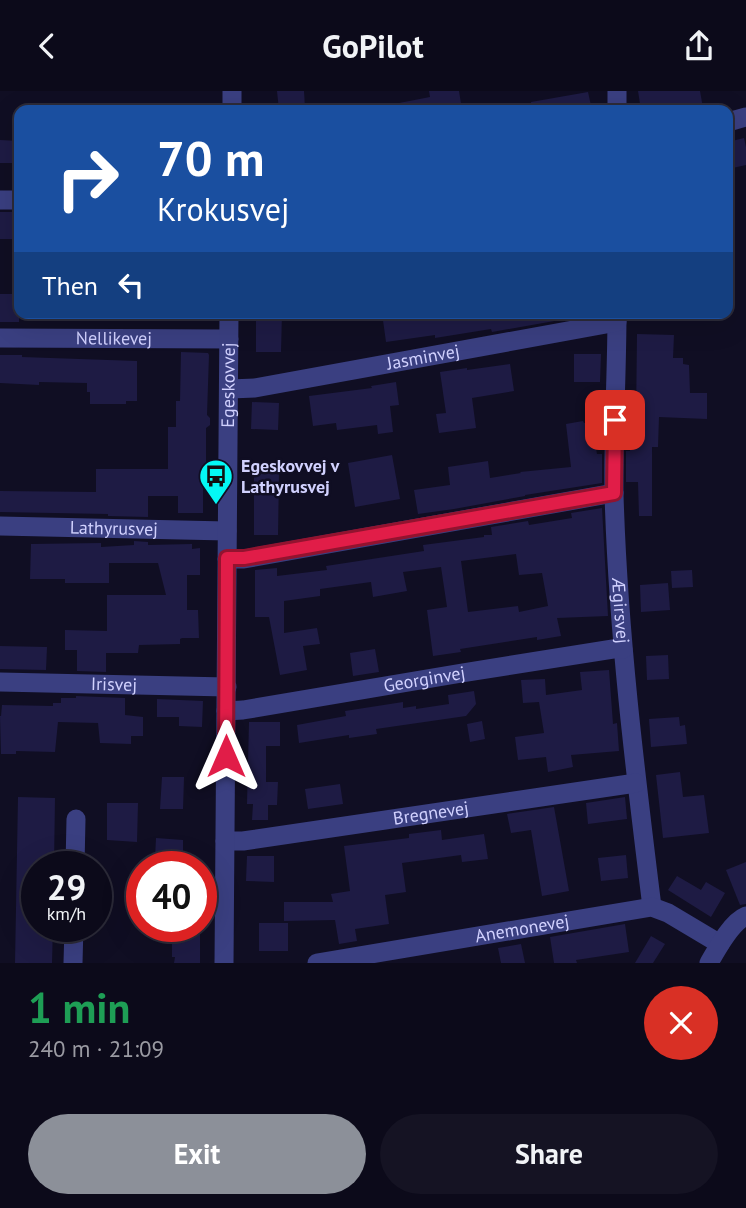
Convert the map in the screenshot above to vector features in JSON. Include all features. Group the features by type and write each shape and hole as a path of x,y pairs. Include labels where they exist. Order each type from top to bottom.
{"street":[{"name":"Egeskovvej","path":"224,963 229,319"},
{"name":"Jasminvej","path":"230,389 255,388 612,319"},
{"name":"Ægirsvej","path":"617,319 614,493 623,649 652,907"},
{"name":"Nellikevej","path":"0,338 229,339"},
{"path":"227,558 244,558 614,493"},
{"name":"Lathyrusvej","path":"0,526 227,531"},
{"name":"Georginvej","path":"226,711 623,649"},
{"name":"Irisvej","path":"0,682 227,687"},
{"name":"Bregnevej","path":"225,841 243,841 636,783"},
{"path":"75,851 76,819"},
{"path":"652,907 668,913 720,944"},
{"name":"Anemonevej","path":"317,963 652,907"},
{"path":"709,963 720,944 740,919 746,916"},
{"path":"73,963 74,942"}],"building":[{"path":"277,91 304,91 305,105 278,105"},
{"path":"429,91 459,91 461,105 399,105 430,97"},
{"path":"638,91 700,91 702,105 640,105"},
{"path":"588,92 591,105 531,105 531,102"},
{"path":"744,138 746,165 733,168 733,141"},
{"path":"0,140 14,141 14,163 0,163"},
{"path":"0,212 14,212 14,239 0,239"},
{"path":"0,294 14,294 14,319 19,319 19,322 0,322"},
{"path":"256,319 282,319 281,352 256,352"},
{"path":"383,319 560,319 492,332 491,329 386,342"},
{"path":"637,334 674,335 673,358 683,358 683,364 689,365 690,393 707,393 707,419 659,417 658,447 652,447 652,516 639,516 638,482 626,482 630,420 636,420"},
{"path":"181,352 209,355 207,415 210,425 206,428 203,513 178,513 178,496 148,496 148,517 0,512 0,491 96,492 96,469 168,469 168,427 176,427 176,401 180,401"},
{"path":"574,354 601,354 600,382 574,382"},
{"path":"0,355 137,361 137,401 126,401 126,404 90,404 87,383 0,383"},
{"path":"510,364 514,391 472,398 476,428 439,433 436,414 446,413 440,372"},
{"path":"396,382 399,405 390,406 393,432 378,434 377,425 337,430 336,423 313,426 309,396 372,388 371,386"},
{"path":"252,402 279,403 278,430 251,429"},
{"path":"591,422 597,454 602,454 602,483 418,514 414,490 450,485 448,467 488,461 490,478 571,467 566,424"},
{"path":"392,455 400,499 355,507 348,463"},
{"path":"279,471 278,535 254,535 254,474"},
{"path":"602,508 608,616 557,618 561,636 460,649 461,652 433,656 427,610 447,607 441,567 403,572 407,591 373,597 371,582 320,589 320,596 284,601 284,633 317,628 320,644 303,646 307,670 280,675 269,617 255,617 255,570 277,568 277,576 327,570 326,566 424,551 423,545 492,535 491,527 528,521 529,525 572,518 571,513","holes":["516,554 519,575 542,573 548,606 519,612 518,606 468,612 461,561"]},
{"path":"134,541 148,542 148,545 192,544 192,549 200,548 200,575 187,575 187,610 198,610 199,638 182,638 180,644 139,645 138,653 106,653 106,672 77,671 77,650 65,650 65,630 107,631 107,595 166,595 158,563 109,563 109,583 65,583 65,579 30,579 31,544 101,543 101,547 134,545"},
{"path":"692,570 693,587 672,588 671,571"},
{"path":"668,583 670,610 641,612 640,585"},
{"path":"0,646 47,647 46,670 0,669"},
{"path":"375,649 379,672 353,676 350,653"},
{"path":"668,655 669,679 647,680 646,656"},
{"path":"609,670 613,724 617,723 619,751 571,755 573,767 548,772 546,757 518,760 515,737 544,733 539,702 523,703 521,680 545,679 546,695 582,690 580,672"},
{"path":"474,691 476,704 466,716 376,729 377,734 349,738 349,735 299,743 297,725 346,716 345,711 403,702 403,708 416,706 416,709 449,704 448,695"},
{"path":"61,698 125,698 125,715 143,717 143,736 131,736 131,744 100,743 98,723 58,722 55,752 16,751 16,754 1,754 2,705 53,706 53,703 61,703"},
{"path":"157,699 203,701 202,727 179,726 179,717 157,717"},
{"path":"679,717 680,726 685,725 687,744 651,747 649,719"},
{"path":"482,721 485,739 470,742 467,724"},
{"path":"249,722 280,722 280,746 266,746 266,782 278,782 277,805 268,805 268,820 252,820 253,804 247,804"},
{"path":"680,772 683,797 704,795 709,833 663,838 656,775"},
{"path":"162,777 184,777 183,809 160,809"},
{"path":"340,784 343,804 308,809 305,789"},
{"path":"18,797 55,798 54,851 21,851 21,942 53,942 52,963 15,963"},
{"path":"625,797 627,819 588,824 586,803"},
{"path":"107,803 138,803 137,842 107,840"},
{"path":"554,807 569,891 542,896 531,830 511,833 507,814"},
{"path":"441,830 442,840 484,834 488,859 462,862 461,855 402,863 406,892 385,895 389,924 355,929 357,941 339,944 335,920 284,921 284,902 333,902 331,894 350,891 344,846 409,838 409,834"},
{"path":"156,838 183,840 183,851 155,851"},
{"path":"626,855 628,878 601,881 598,858"},
{"path":"247,856 274,856 274,882 246,881"},
{"path":"746,862 746,904 740,905 726,870"},
{"path":"677,876 701,890 706,882 725,893 711,917 668,890"},
{"path":"259,923 288,923 288,951 259,951"},
{"path":"625,924 629,952 576,960 577,963 554,963 550,937"},
{"path":"651,936 665,944 653,963 635,963"},
{"path":"172,942 200,942 200,963 174,963 175,957 172,957"},
{"path":"521,944 525,963 501,963 498,948"}],"place":[{"name":"Egeskovvej v Lathyrusvej","path":"216,506"}],"route":[{"path":"226,756 227,558 244,558 614,493 615,420"}]}
